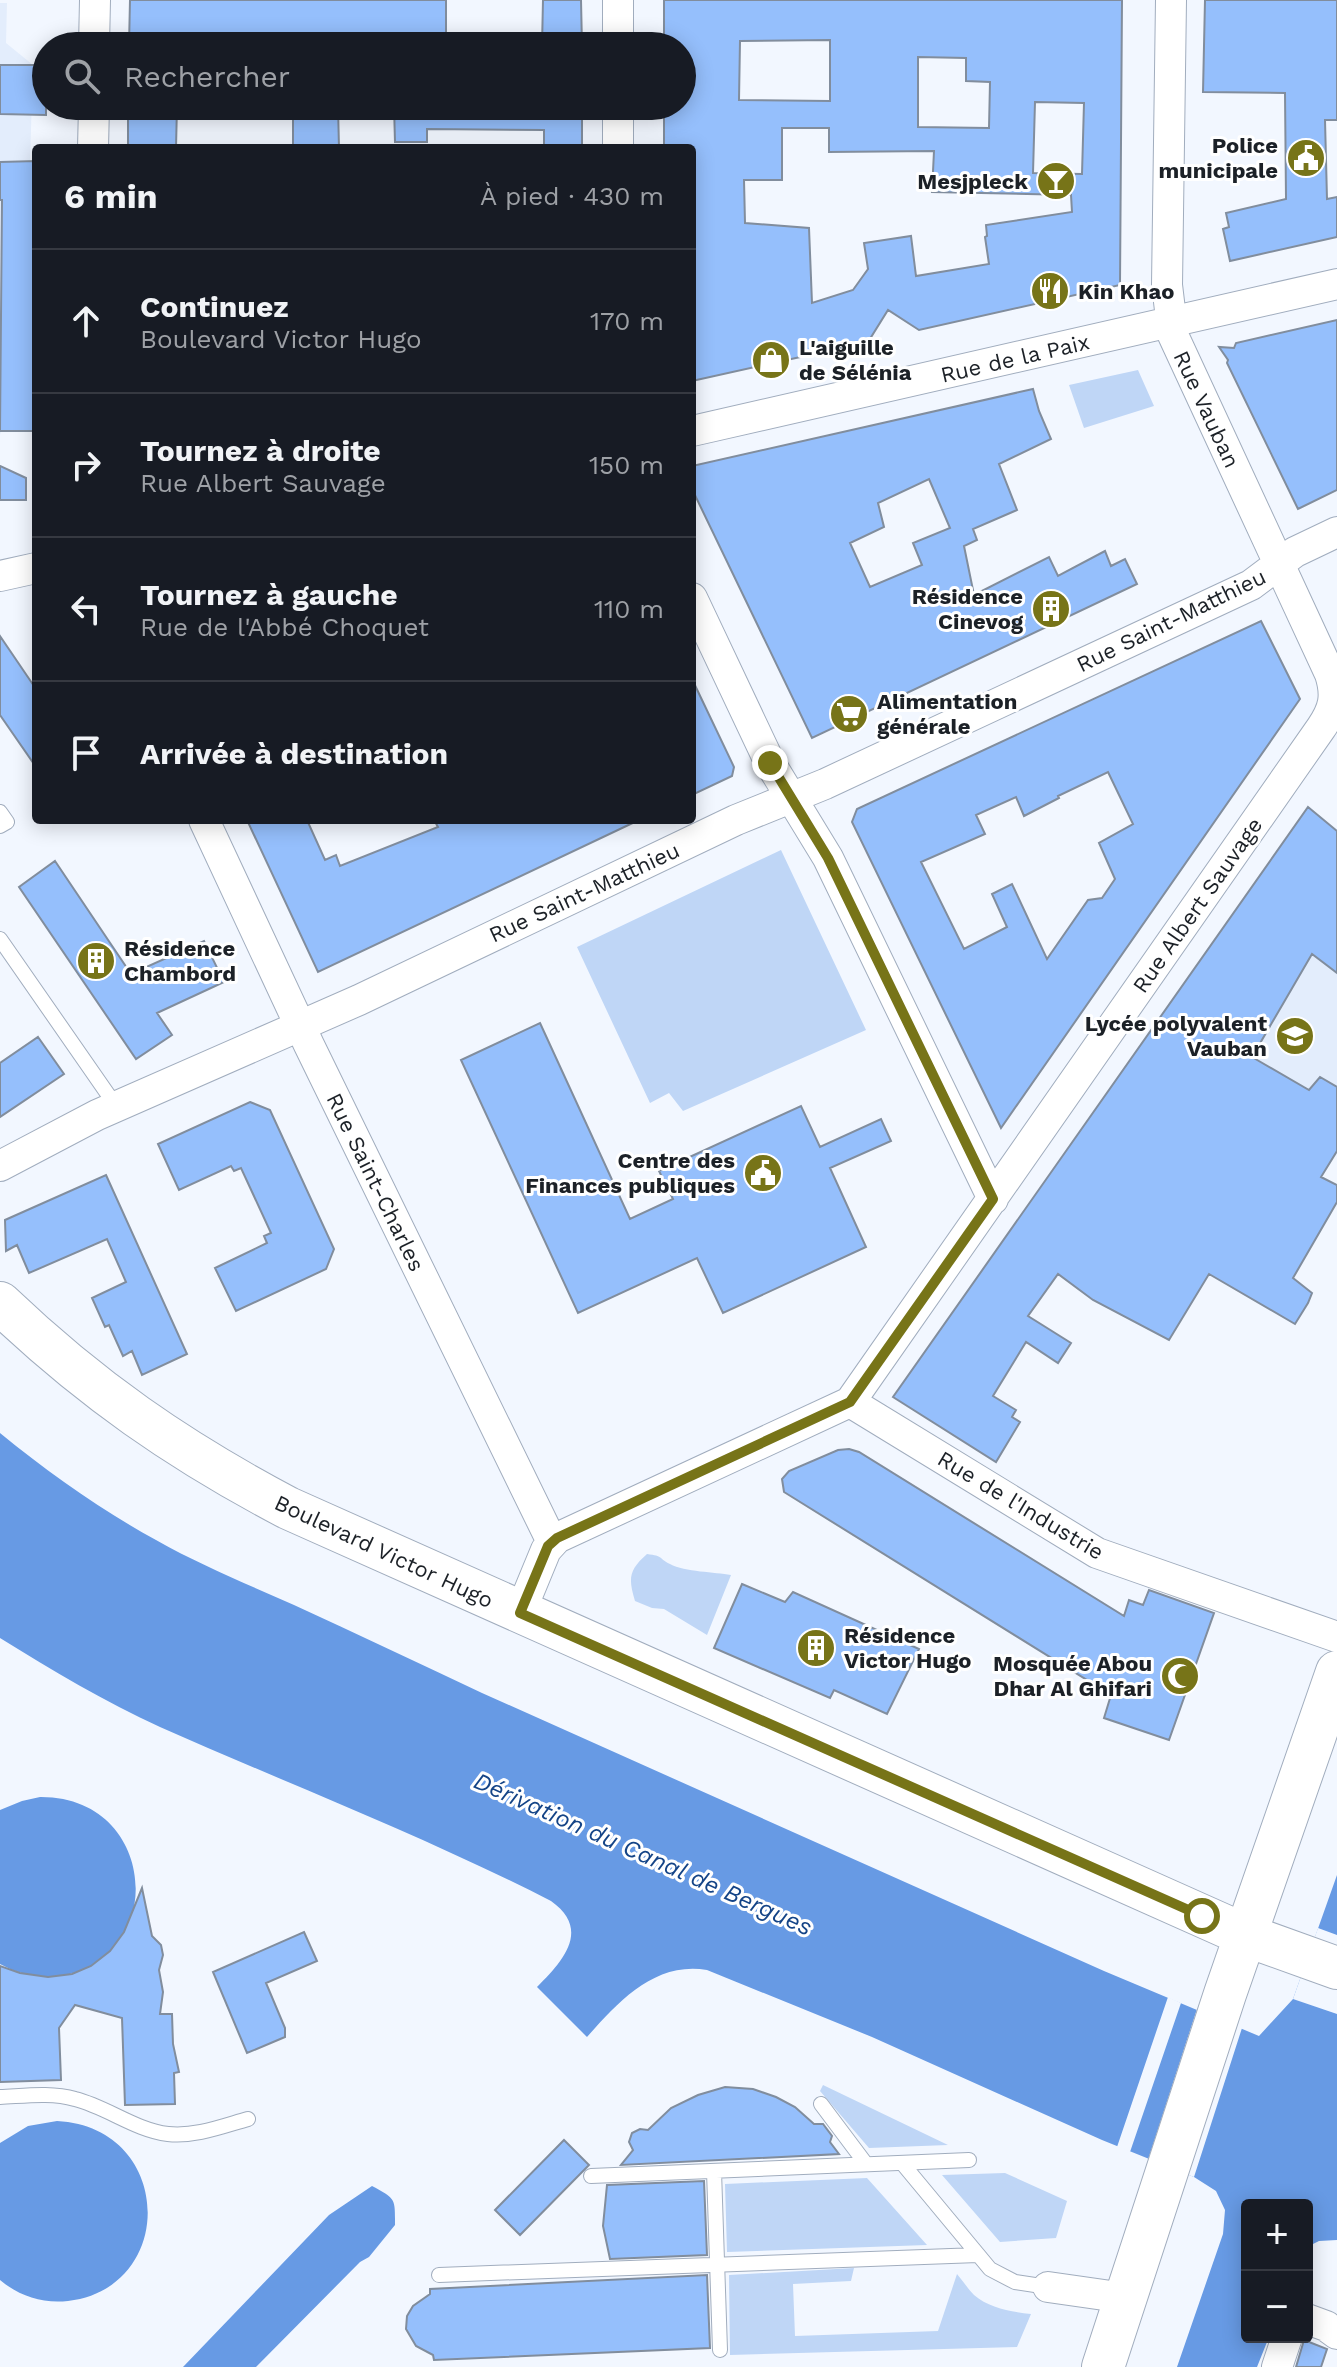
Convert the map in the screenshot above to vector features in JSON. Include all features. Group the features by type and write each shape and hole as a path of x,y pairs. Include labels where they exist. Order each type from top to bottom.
{"main road":[{"name":"Boulevard Victor Hugo","path":"0,1303 102,1392 150,1428 205,1463 288,1508 1245,1935 1337,1968"},
{"path":"1103,2367 1245,1935 1328,1724 1337,1672"}],"street":[{"path":"94,32 95,0"},
{"path":"618,0 618,32"},
{"name":"Rue Vauban","path":"1171,0 1167,269 1170,323 1178,351 1330,674 1335,688 1335,702"},
{"path":"93,144 94,120"},
{"path":"618,120 618,144"},
{"name":"Rue de la Paix","path":"696,430 1337,284"},
{"name":"Rue Saint-Matthieu","path":"0,1166 116,1106 300,1026 725,825 853,771 1251,585 1295,552 1337,532"},
{"path":"0,576 32,569"},
{"path":"696,606 770,763 828,858 993,1199"},
{"name":"Rue Albert Sauvage","path":"850,1402 1321,728 1335,702"},
{"name":"Rue Saint-Charles","path":"206,824 300,1026 552,1542"},
{"path":"520,1613 552,1542 850,1402"},
{"name":"Rue de l'Industrie","path":"850,1402 1097,1553 1337,1637"},
{"path":"1048,2287 1125,2298"},
{"path":"1313,2321 1337,2334"},
{"path":"1277,2367 1285,2343"}],"lane":[{"path":"0,812 7,822 0,826"},
{"path":"1,941 116,1106"},
{"path":"0,2097 71,2097 142,2127 168,2134 197,2132 248,2119"},
{"path":"821,2104 866,2164"},
{"path":"591,2176 969,2160"},
{"path":"902,2163 990,2269 1015,2282 1048,2287"},
{"path":"714,2171 720,2350"},
{"path":"439,2275 978,2255"}],"shaded area":[{"path":"0,3 7,3 6,43 32,64 32,431 1,431 0,435"},
{"path":"1138,370 1154,406 1084,428 1069,385"},
{"path":"781,850 866,1030 683,1111 669,1093 650,1103 577,947"},
{"name":"Lycée polyvalent Vauban","path":"1337,898 1337,1151 1332,1159 1217,1095"},
{"path":"647,1554 659,1556 684,1569 731,1575 707,1635 664,1609 635,1601 632,1575"},
{"path":"823,2085 948,2145 869,2148 820,2091"},
{"path":"1005,2173 1067,2201 1056,2238 1000,2242 942,2175"},
{"path":"867,2178 927,2245 727,2252 725,2184"},
{"path":"854,2268 851,2281 793,2284 795,2336 938,2331 957,2274 974,2295 987,2303 1009,2311 1031,2314 1017,2347 730,2355 729,2275"}],"water":[{"name":"Dérivation du Canal de Bergues","path":"0,1433 95,1504 207,1566 482,1693 1104,1971 1259,2036 1293,1999 1337,1875 1337,2240 1313,2244 1313,2199 1241,2199 1241,2343 1267,2343 1257,2367 1177,2367 1223,2234 1225,2210 1216,2191 1194,2177 1102,2140 872,2037 707,1970 688,1969 654,1978 625,1998 587,2037 537,1987 556,1967 569,1946 571,1934 570,1923 551,1901 406,1833 139,1717 0,1638"},
{"path":"40,1797 79,1804 109,1822 127,1849 135,1880 133,1913 119,1942 95,1964 51,1977 29,1975 0,1964 0,1810"},
{"path":"57,2121 96,2130 124,2150 141,2177 148,2208 144,2240 129,2268 104,2290 59,2302 32,2298 0,2280 0,2143 28,2126"},
{"path":"372,2186 392,2200 395,2225 369,2257 360,2262 256,2367 183,2367 329,2215"}],"pier":[{"path":"1318,1928 1337,1935 1337,2014 1293,1999"},
{"path":"1168,1997 1181,2003 1130,2152 1117,2147"},
{"path":"1197,2009 1242,2028 1194,2177 1148,2160"}],"building":[{"path":"130,0 446,0 446,32 129,32"},
{"path":"543,0 581,0 582,32 542,32"},
{"path":"664,0 1122,0 1120,285 919,330 888,310 868,342 696,380 696,144 664,144 664,120 696,120 696,32 664,32","holes":["830,40 830,101 739,100 740,41","918,57 966,58 966,81 990,82 989,128 918,127","1035,102 1084,103 1082,174 1033,173","782,128 829,128 829,152 934,151 932,192 1071,195 1072,212 986,225 989,264 916,276 911,236 864,243 868,269 853,290 812,303 809,228 745,223 744,180 782,180"]},
{"path":"1205,0 1337,0 1337,120 1325,120 1327,199 1337,197 1337,237 1230,261 1223,229 1229,227 1226,213 1286,199 1285,93 1203,92"},
{"path":"0,65 32,65 32,115 0,114"},
{"path":"128,120 177,120 176,144 128,144"},
{"path":"293,120 338,120 339,144 293,144"},
{"path":"394,120 582,120 582,144 544,144 544,130 427,129 427,142 395,142"},
{"path":"32,161 32,431 0,431 0,162"},
{"path":"1337,320 1337,490 1298,509 1219,347 1234,348 1236,343"},
{"path":"1033,389 1051,439 999,464 1017,510 973,529 977,540 964,546 974,595 1049,557 1058,576 1105,551 1111,566 1125,559 1137,584 812,738 696,497 696,465","holes":["929,479 950,528 913,543 922,565 870,587 850,543 884,527 878,503"]},
{"path":"0,466 26,478 26,500 0,500"},
{"path":"1261,621 1300,699 1001,1128 852,822 857,809","holes":["1108,772 1133,824 1099,843 1115,879 1102,898 1088,900 1047,959 1012,884 992,894 1007,927 964,949 921,862 985,834 976,815 1016,797 1024,816"]},
{"path":"0,636 32,683 32,761 0,715"},
{"path":"696,687 734,767 732,776 696,793"},
{"path":"1308,807 1337,831 1337,973 1312,954 1252,1057 1309,1090 1320,1077 1337,1087 1337,1151 1321,1177 1337,1185 1337,1202 1293,1278 1312,1293 1308,1303 1295,1324 1209,1274 1169,1340 1093,1300 1058,1274 1028,1316 1071,1343 1058,1363 1026,1342 993,1396 1016,1410 1012,1417 1020,1422 996,1462 893,1397"},
{"path":"249,824 309,824 325,860 336,855 340,866 438,827 436,824 631,824 318,972"},
{"name":"Résidence Chambord","path":"55,861 131,974 204,941 224,982 157,1013 172,1035 136,1059 19,887"},
{"name":"Centre des Finances publiques","path":"540,1023 630,1219 673,1199 659,1171 801,1106 820,1147 881,1119 891,1141 830,1168 866,1247 723,1313 697,1258 578,1313 461,1060"},
{"path":"38,1037 64,1074 0,1117 0,1063"},
{"path":"250,1102 270,1110 334,1249 326,1269 236,1311 215,1268 267,1243 264,1236 271,1233 241,1168 234,1171 231,1166 179,1190 158,1144"},
{"path":"106,1175 187,1354 142,1375 132,1351 123,1356 92,1298 126,1282 107,1239 29,1273 17,1245 6,1251 5,1220"},
{"path":"838,1450 859,1452 1124,1616 1129,1600 1143,1605 1149,1590 1214,1613 1169,1740 1104,1718 1111,1695 784,1492 782,1479 789,1471"},
{"name":"Résidence Victor Hugo","path":"742,1584 785,1602 793,1592 919,1649 887,1714 834,1690 830,1698 714,1648"},
{"path":"142,1888 152,1936 161,1945 163,1955 159,1970 163,1992 160,2014 172,2014 173,2044 179,2072 174,2073 175,2104 125,2105 122,2018 75,2005 59,2028 61,2080 0,2082 0,1966 48,1977 72,1974 91,1966 110,1951 124,1932"},
{"path":"304,1932 317,1961 266,1983 285,2028 285,2037 247,2053 213,1972"},
{"path":"725,2087 753,2089 795,2107 814,2124 823,2124 839,2154 621,2165 633,2150 629,2142 632,2133 640,2129 648,2130 671,2108"},
{"path":"564,2140 589,2165 520,2235 495,2210"},
{"path":"704,2181 707,2255 610,2259 603,2226 607,2185"},
{"path":"707,2275 710,2348 434,2360 433,2355 416,2346 406,2329 407,2316 413,2306 430,2294 430,2289"},
{"path":"1303,2343 1327,2349 1321,2367 1296,2367"}],"place":[{"name":"Police municipale","path":"1306,158"},
{"name":"Mesjpleck","path":"1056,181"},
{"name":"Kin Khao","path":"1050,291"},
{"name":"L'aiguille de Sélénia","path":"771,360"},
{"name":"Résidence Cinevog","path":"1051,609"},
{"name":"Alimentation générale","path":"849,714"},
{"name":"Résidence Chambord","path":"96,961"},
{"name":"Lycée polyvalent Vauban","path":"1295,1036"},
{"name":"Centre des Finances publiques","path":"763,1173"},
{"name":"Résidence Victor Hugo","path":"816,1648"},
{"name":"Mosquée Abou Dhar Al Ghifari","path":"1180,1676"}],"route":[{"path":"770,763 818,838 993,1199 850,1402 557,1538 548,1546 520,1613 1202,1916"}]}
